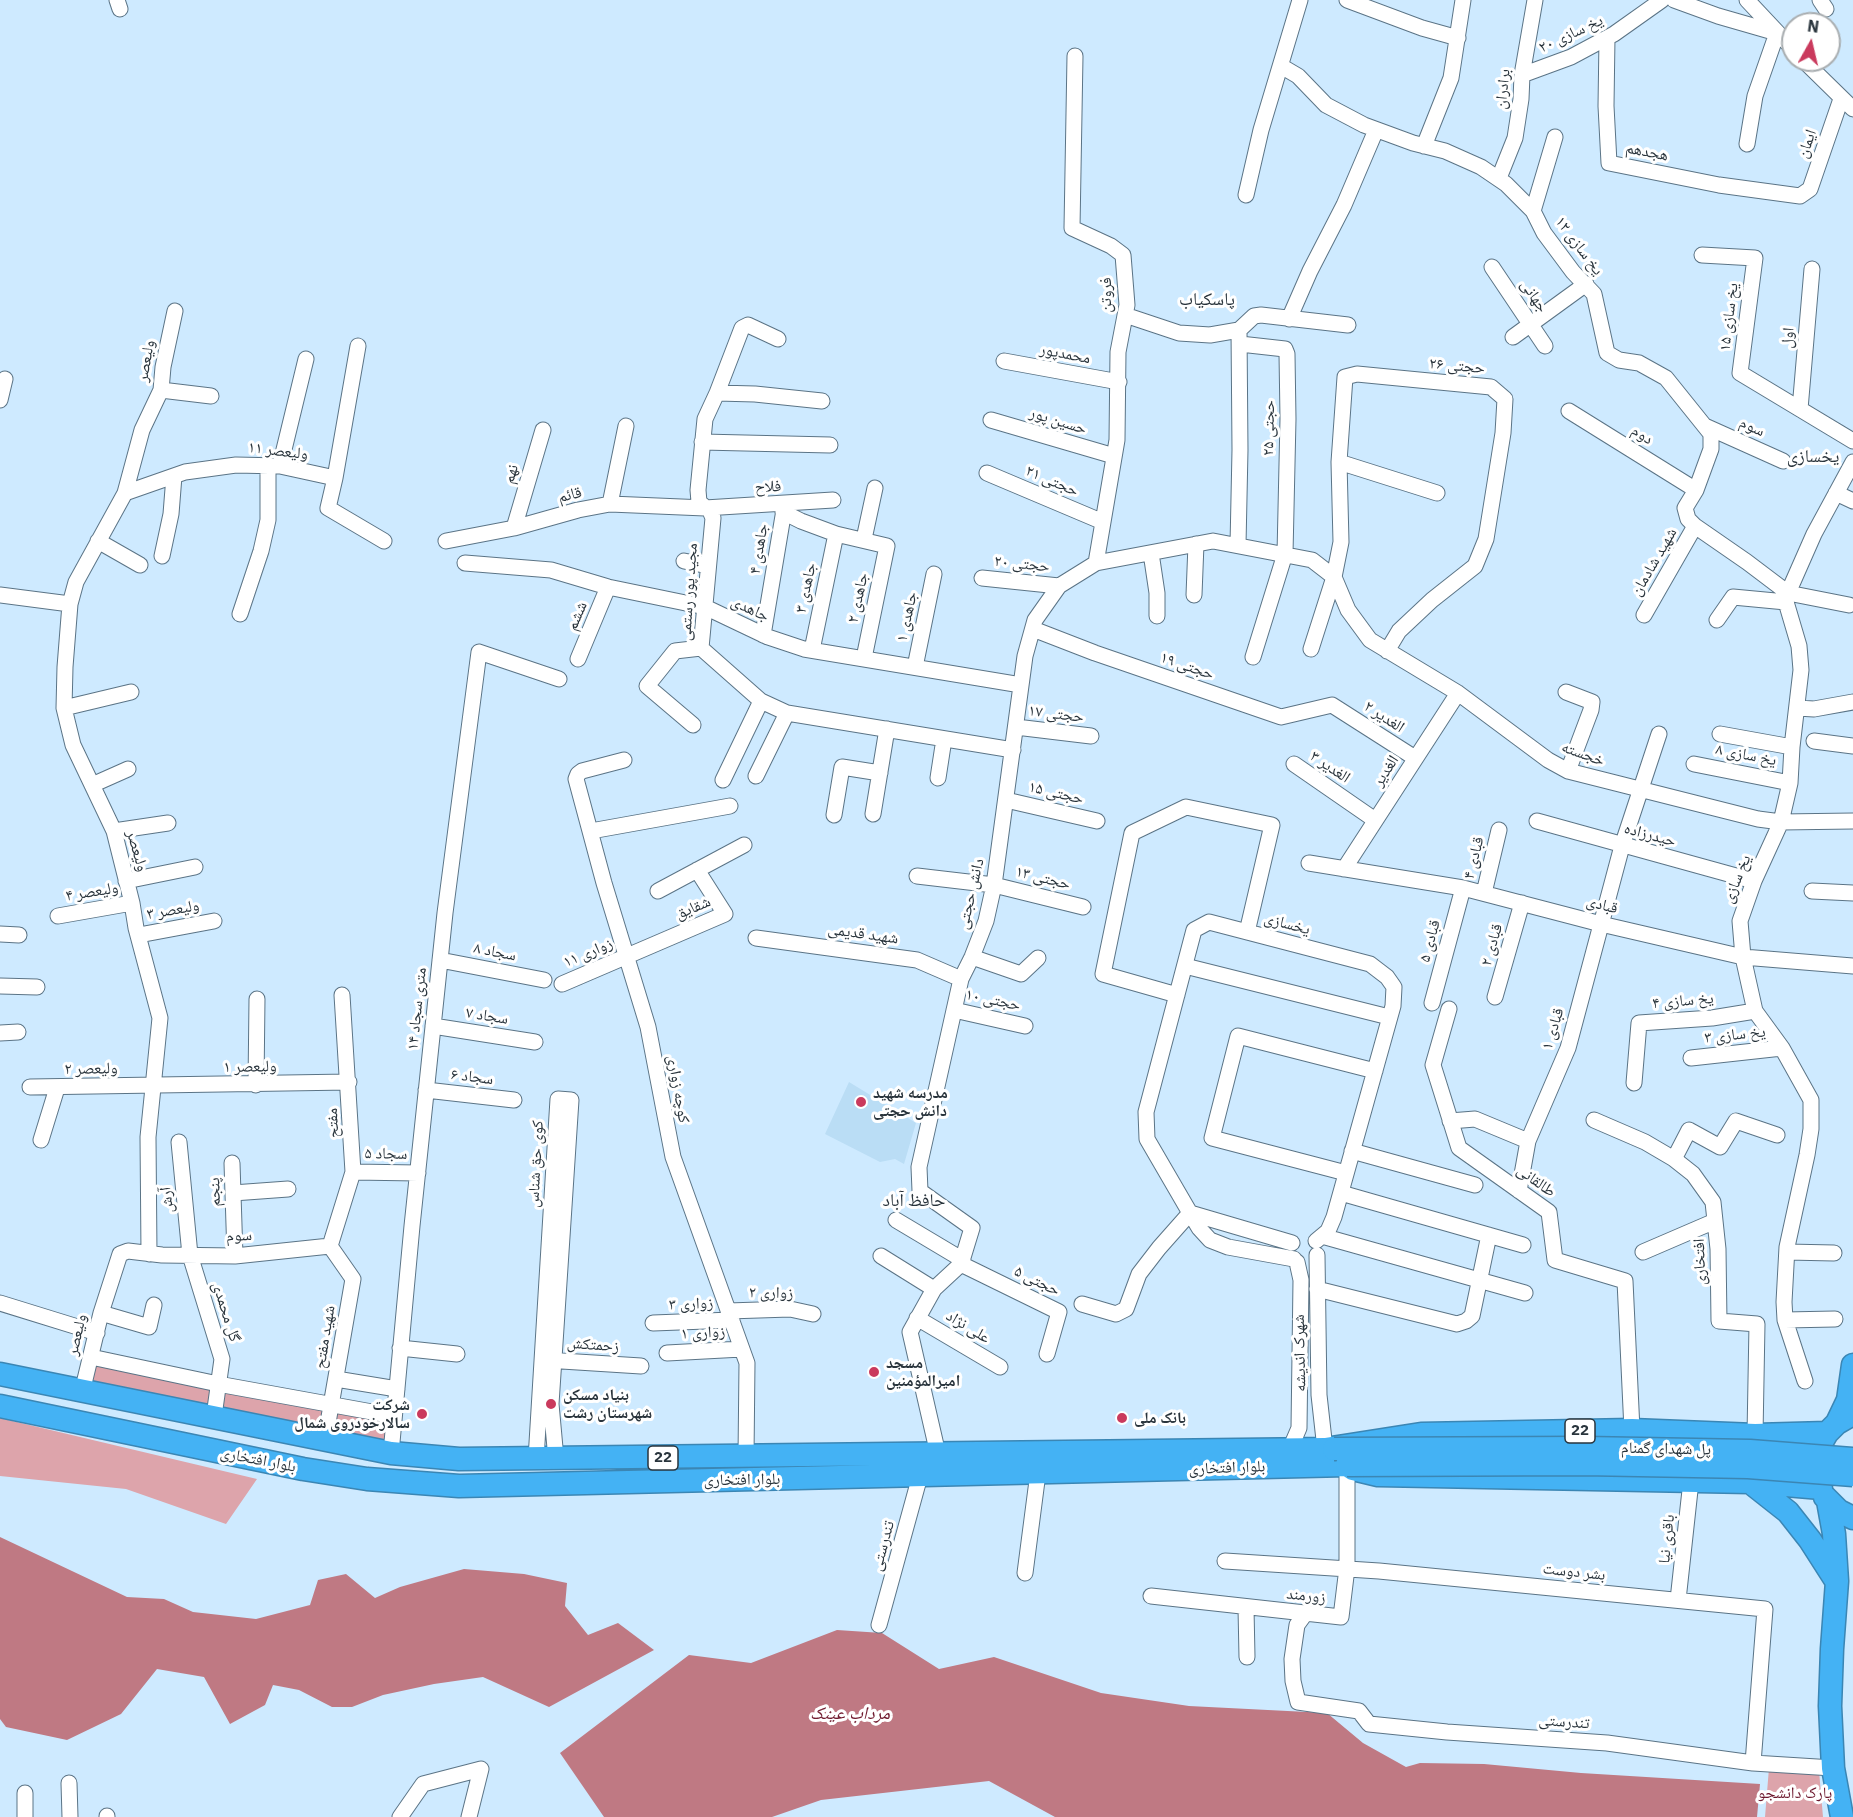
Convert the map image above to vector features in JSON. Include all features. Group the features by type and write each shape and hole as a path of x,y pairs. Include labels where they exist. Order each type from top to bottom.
{"highway":[{"path":"1842,1817 1833,1768 1831,1695 1837,1581 1834,1534 1817,1474 1816,1460 1820,1446 1839,1423 1848,1400 1853,1365"},
{"name":"بلوار افتخاری","path":"0,1374 391,1453 459,1459 1290,1449 1335,1454"},
{"path":"145,1404 200,1424 203,1430 200,1438 194,1441 162,1439"},
{"name":"بلوار افتخاری","path":"0,1406 303,1470 367,1479 459,1486 1038,1473 1335,1454"},
{"name":"22","path":"1335,1454 1421,1434 1632,1430 1755,1435 1839,1423"},
{"path":"251,1425 233,1429 226,1437 227,1443 234,1449 283,1458 303,1470"},
{"path":"1647,1480 1659,1474 1667,1462 1666,1444 1656,1431"},
{"path":"1755,1435 1762,1440 1770,1456 1764,1473 1750,1482 1788,1512 1837,1581"},
{"name":"پل شهدای گمنام","path":"1335,1454 1585,1448 1749,1451 1853,1459"},
{"name":"22","path":"1335,1454 1353,1469 1378,1475 1750,1482 1824,1495"},
{"name":"پل شهدای گمنام","path":"1335,1454 1584,1464 1748,1467 1853,1475"},
{"path":"1824,1495 1839,1511 1852,1518"}],"street":[{"path":"1246,195 1261,130 1300,0"},
{"path":"1347,0 1422,28 1458,38"},
{"path":"1424,146 1451,78 1463,0"},
{"name":"برادران","path":"1499,178 1515,138 1522,75 1535,0"},
{"name":"یخ سازی ۲۰","path":"1522,75 1571,57 1607,38 1662,0"},
{"path":"1674,0 1718,16 1777,33"},
{"path":"1747,0 1781,37"},
{"path":"1747,144 1755,96 1777,33"},
{"name":"هجدهم","path":"1607,38 1606,106 1609,163 1719,184 1800,196"},
{"name":"فروتن","path":"1076,56 1072,228 1111,246 1123,255 1127,305 1118,352 1119,382 1114,456 1096,563"},
{"name":"یخ سازی ۱۲","path":"1281,66 1298,76 1326,105 1376,130 1445,151 1499,178 1533,211 1544,233 1573,272 1594,294 1607,353 1619,360 1639,363 1666,378 1706,426"},
{"path":"1816,72 1850,105"},
{"name":"ایمان","path":"1800,196 1810,189 1850,105"},
{"path":"1289,319 1310,271 1344,205 1376,130"},
{"path":"1533,211 1555,137"},
{"name":"یخ سازی ۱۵","path":"1702,255 1755,258 1740,373 1853,441"},
{"name":"جهانی","path":"1492,267 1545,346"},
{"name":"اول","path":"1800,409 1812,269"},
{"path":"1513,337 1586,284"},
{"name":"ولیعصر","path":"81,1392 100,1313 120,1254 128,1251 149,1254 148,1137 160,1018 114,831 73,745 64,708 70,604 76,582 125,493 142,430 160,390 175,311"},
{"path":"1125,315 1155,327 1179,333 1240,337"},
{"path":"1238,545 1240,337 1254,316 1261,315 1348,326"},
{"name":"مجید پور رستمی","path":"778,339 748,325 744,326 705,419 698,490 699,502 710,511 713,518 701,648 760,701 787,713 1013,750"},
{"name":"حجتی ۲۵","path":"1240,337 1287,351 1286,554"},
{"path":"358,346 328,508 384,541"},
{"path":"240,614 261,551 268,520 274,466 306,359"},
{"name":"محمدپور","path":"1004,361 1119,382"},
{"name":"حجتی ۲۶","path":"1311,649 1334,577 1341,542 1339,462 1345,376 1357,374 1491,387 1505,399 1503,433 1486,539 1475,566 1432,600 1399,631 1387,651"},
{"path":"0,400 5,379"},
{"path":"160,390 211,396"},
{"path":"717,393 755,394 822,401"},
{"name":"دوم","path":"1569,411 1696,490"},
{"name":"حسین پور","path":"991,420 1114,456"},
{"path":"610,504 626,426"},
{"path":"1706,426 1712,434 1711,449 1696,490 1685,508 1688,519 1747,562 1787,598"},
{"name":"سوم","path":"1706,426 1783,461"},
{"name":"نهم","path":"514,528 543,430"},
{"path":"702,442 830,445"},
{"path":"1339,462 1437,493"},
{"path":"1787,598 1814,534 1853,462"},
{"name":"ولیعصر ۱۱","path":"125,493 185,472 236,465 274,466 335,478"},
{"name":"حجتی ۲۱","path":"987,473 1103,522"},
{"path":"162,556 171,514 174,476"},
{"path":"784,508 801,521 836,534 864,539 874,488"},
{"path":"1836,493 1853,501"},
{"name":"فلاح","path":"705,508 784,508 833,500"},
{"name":"قائم","path":"446,541 514,528 578,510 610,504 705,508"},
{"name":"جاهدی ۴","path":"764,635 784,508"},
{"name":"شهید شادمان","path":"1644,615 1695,526"},
{"name":"جاهدی ۳","path":"812,650 836,534"},
{"name":"جاهدی ۲","path":"864,539 887,546 864,658"},
{"path":"98,541 140,565"},
{"name":"دانش حجتی","path":"962,1262 972,1228 920,1191 919,1167 961,979 987,921 994,885 1025,656 1035,620 1059,586 1096,563 1213,541 1312,560 1334,577"},
{"path":"1194,595 1196,544"},
{"path":"1151,553 1157,593 1157,616"},
{"path":"1253,657 1286,554"},
{"path":"684,561 708,566"},
{"name":"جاهدی","path":"465,563 551,570 608,587 705,607 764,635 812,650 1021,685"},
{"name":"جاهدی ۱","path":"915,667 934,574"},
{"name":"خجسته","path":"1334,577 1348,610 1370,640 1458,693 1548,760 1568,771 1758,819 1780,822 1853,821"},
{"name":"حجتی ۲۰","path":"982,578 1059,586"},
{"name":"ششم","path":"578,659 608,587"},
{"path":"0,595 70,604"},
{"path":"1716,620 1733,597 1787,598 1849,605"},
{"name":"یخ سازی","path":"1787,598 1799,646 1801,670 1790,783 1780,822 1754,881 1740,921 1743,957 1755,1011 1782,1048 1811,1100 1807,1155 1787,1252 1785,1320 1805,1381"},
{"name":"حجتی ۱۹","path":"1033,629 1095,653 1281,717 1332,705"},
{"path":"693,725 647,686 675,651 701,648"},
{"name":"۱۴ متری سجاد","path":"391,1453 440,960 479,652 559,679"},
{"path":"64,708 131,692"},
{"path":"1566,692 1592,702 1568,771"},
{"name":"الغدیر","path":"1344,869 1458,693"},
{"path":"723,780 760,701"},
{"path":"1797,708 1814,709 1853,702"},
{"name":"الغدیر ۲","path":"1332,705 1415,759"},
{"path":"756,776 787,713"},
{"name":"حجتی ۱۷","path":"1016,727 1091,736"},
{"path":"873,814 887,729"},
{"name":"قبادی ۱","path":"1519,1191 1528,1141 1568,1048 1622,846 1659,734"},
{"path":"1720,734 1792,747"},
{"path":"938,778 944,739"},
{"path":"1814,741 1853,746"},
{"name":"کوچه زواری","path":"624,760 582,771 576,778 604,883 648,1027 673,1157 747,1362 746,1457"},
{"name":"الغدیر ۳","path":"1294,764 1375,820"},
{"name":"یخ سازی ۸","path":"1694,764 1790,783"},
{"path":"834,815 842,767 880,773"},
{"path":"92,785 128,769"},
{"name":"حجتی ۱۵","path":"1006,800 1097,821"},
{"path":"591,831 730,806"},
{"path":"1177,995 1103,974 1132,833 1186,807 1272,825 1247,932"},
{"name":"حیدرزاده","path":"1537,821 1754,881"},
{"path":"114,831 168,822"},
{"name":"قبادی ۴","path":"1484,893 1499,830"},
{"name":"شقایق","path":"658,891 744,845"},
{"name":"قبادی","path":"1309,863 1464,888 1601,924 1743,957 1853,966"},
{"path":"126,881 195,867"},
{"name":"شقایق","path":"627,956 725,914 697,870"},
{"name":"حجتی ۱۳","path":"917,876 994,885 1083,907"},
{"name":"قبادی ۵","path":"1432,1003 1464,888"},
{"path":"1812,891 1853,893"},
{"name":"ولیعصر ۴","path":"58,916 132,903"},
{"name":"قبادی ۲","path":"1495,997 1522,903"},
{"name":"ولیعصر ۳","path":"139,935 214,921"},
{"name":"یخسازی","path":"1296,1261 1228,1247 1210,1240 1199,1228 1147,1139 1146,1112 1194,930 1209,922 1370,964 1387,976 1394,987 1393,1006 1334,1217 1328,1231 1318,1244"},
{"path":"0,934 19,934"},
{"name":"شهید قدیمی","path":"756,938 917,960 961,979"},
{"name":"زواری ۱۱","path":"562,984 627,956"},
{"path":"972,957 1021,974 1038,958"},
{"name":"سجاد ۸","path":"440,960 544,980"},
{"path":"1185,966 1389,1017"},
{"path":"0,986 38,987"},
{"name":"مفتح","path":"330,1246 353,1172 342,995"},
{"path":"256,1085 257,999"},
{"name":"طالقانی","path":"1449,1009 1433,1065 1459,1148 1549,1212 1555,1260 1625,1281 1632,1430"},
{"name":"حجتی ۱۰","path":"954,1010 1024,1026"},
{"name":"یخ سازی ۴","path":"1634,1083 1639,1023 1712,1018 1755,1011"},
{"name":"سجاد ۷","path":"433,1026 535,1042"},
{"path":"0,1033 18,1032"},
{"path":"1346,1173 1212,1138 1238,1036 1375,1071"},
{"name":"یخ سازی ۳","path":"1691,1058 1782,1048"},
{"name":"ولیعصر ۱","path":"152,1087 349,1082"},
{"name":"ولیعصر ۲","path":"30,1088 152,1087"},
{"path":"41,1140 57,1088"},
{"name":"سجاد ۶","path":"426,1090 514,1101"},
{"name":"کوی حق شناس","path":"546,1459 551,1404 548,1360 558,1099 572,1100 548,1360"},
{"path":"1450,1120 1475,1119 1528,1141"},
{"name":"افتخاری","path":"1594,1120 1645,1142 1674,1159 1693,1174 1713,1202 1718,1249 1719,1321 1756,1324 1755,1435"},
{"path":"1674,1159 1689,1130 1720,1147 1737,1121 1777,1135"},
{"name":"آرش","path":"179,1142 190,1255"},
{"path":"1352,1151 1474,1185"},
{"name":"پنجم","path":"232,1163 235,1256"},
{"name":"سجاد ۵","path":"353,1172 418,1173"},
{"path":"233,1193 288,1190"},
{"path":"1341,1193 1523,1245"},
{"path":"1082,1304 1116,1314 1126,1309 1139,1274 1190,1213 1292,1243"},
{"path":"896,1220 962,1262 934,1289 910,1332 939,1455"},
{"path":"1643,1252 1715,1221"},
{"path":"1317,1289 1457,1324 1467,1321 1472,1316 1489,1235"},
{"path":"1318,1244 1311,1262 1296,1261 1290,1251 1292,1243 1302,1236 1307,1236 1318,1244 1479,1280 1525,1293"},
{"name":"شهرک اندیشه","path":"1318,1244 1319,1395 1335,1454"},
{"name":"سوم","path":"149,1254 235,1256 330,1246"},
{"name":"شهید مفتح","path":"325,1440 353,1279 330,1246"},
{"path":"1787,1252 1834,1253"},
{"name":"گل محمدی","path":"190,1255 222,1359 214,1416"},
{"path":"882,1256 934,1289"},
{"name":"شهرک اندیشه","path":"1290,1449 1299,1428 1301,1280 1296,1261"},
{"name":"حجتی ۵","path":"962,1262 1059,1312 1047,1354"},
{"path":"0,1303 97,1333"},
{"path":"100,1313 149,1327 154,1305"},
{"name":"زواری ۲","path":"730,1316 790,1309 813,1314"},
{"name":"زواری ۳","path":"652,1323 730,1316"},
{"name":"علی نژاد","path":"917,1318 1000,1367"},
{"path":"1785,1320 1835,1319"},
{"path":"1300,1336 1317,1336"},
{"path":"400,1348 457,1354"},
{"name":"زواری ۱","path":"667,1353 742,1349"},
{"path":"91,1357 218,1384 394,1416"},
{"name":"زحمتکش","path":"548,1360 641,1366"},
{"path":"336,1379 397,1389"},
{"name":"زورمند","path":"1151,1596 1341,1617 1347,1568 1335,1454"},
{"path":"1025,1573 1038,1473"},
{"name":"تندرستی","path":"879,1625 920,1476"},
{"name":"باقری نیا","path":"1678,1600 1691,1481"},
{"name":"بشر دوست","path":"1226,1561 1347,1568 1765,1610 1753,1763"},
{"path":"1246,1608 1247,1657"},
{"name":"تندرستی","path":"1305,1614 1297,1625 1292,1659 1293,1681 1298,1702 1359,1711 1369,1724 1607,1743 1753,1763 1833,1768"},
{"path":"400,1817 423,1784 481,1769 469,1817"},
{"path":"69,1783 70,1817"},
{"path":"25,1793 25,1817"}],"shaded area":[{"name":"مدرسه شهید دانش حجتی","path":"849,1082 916,1123 904,1164 895,1159 880,1162 825,1134"}],"green space":[{"path":"96,1362 392,1417 388,1448 92,1385"},
{"path":"0,1418 257,1479 226,1524 126,1489 0,1476"},
{"name":"پارک دانشجو","path":"1769,1768 1819,1771 1823,1817 1765,1817"}],"water":[{"path":"0,1537 127,1597 164,1599 193,1612 256,1619 310,1605 318,1580 346,1574 375,1598 400,1587 464,1569 524,1574 567,1583 565,1606 588,1635 618,1623 654,1650 549,1707 483,1677 383,1695 352,1707 332,1707 299,1690 273,1685 265,1705 230,1724 204,1677 157,1669 121,1714 67,1740 6,1727 0,1719"},
{"name":"مرداب عینک","path":"837,1630 882,1633 939,1669 994,1657 1101,1693 1189,1706 1327,1713 1363,1743 1406,1767 1420,1763 1484,1764 1581,1773 1760,1784 1757,1817 1055,1817 989,1781 821,1800 772,1817 604,1817 560,1753 689,1655 751,1663"}],"place":[{"name":"مدرسه شهید دانش حجتی","path":"861,1102"},
{"name":"مسجد امیرالمؤمنین","path":"874,1372"},
{"name":"بنیاد مسکن شهرستان رشت","path":"551,1404"},
{"name":"شرکت سالارخودروی شمال","path":"422,1414"},
{"name":"بانک ملی","path":"1122,1418"}],"district":[{"name":"پاسکیاب","path":"1207,300"},
{"name":"یخسازی","path":"1813,457"},
{"name":"حافظ آباد","path":"914,1201"}]}
